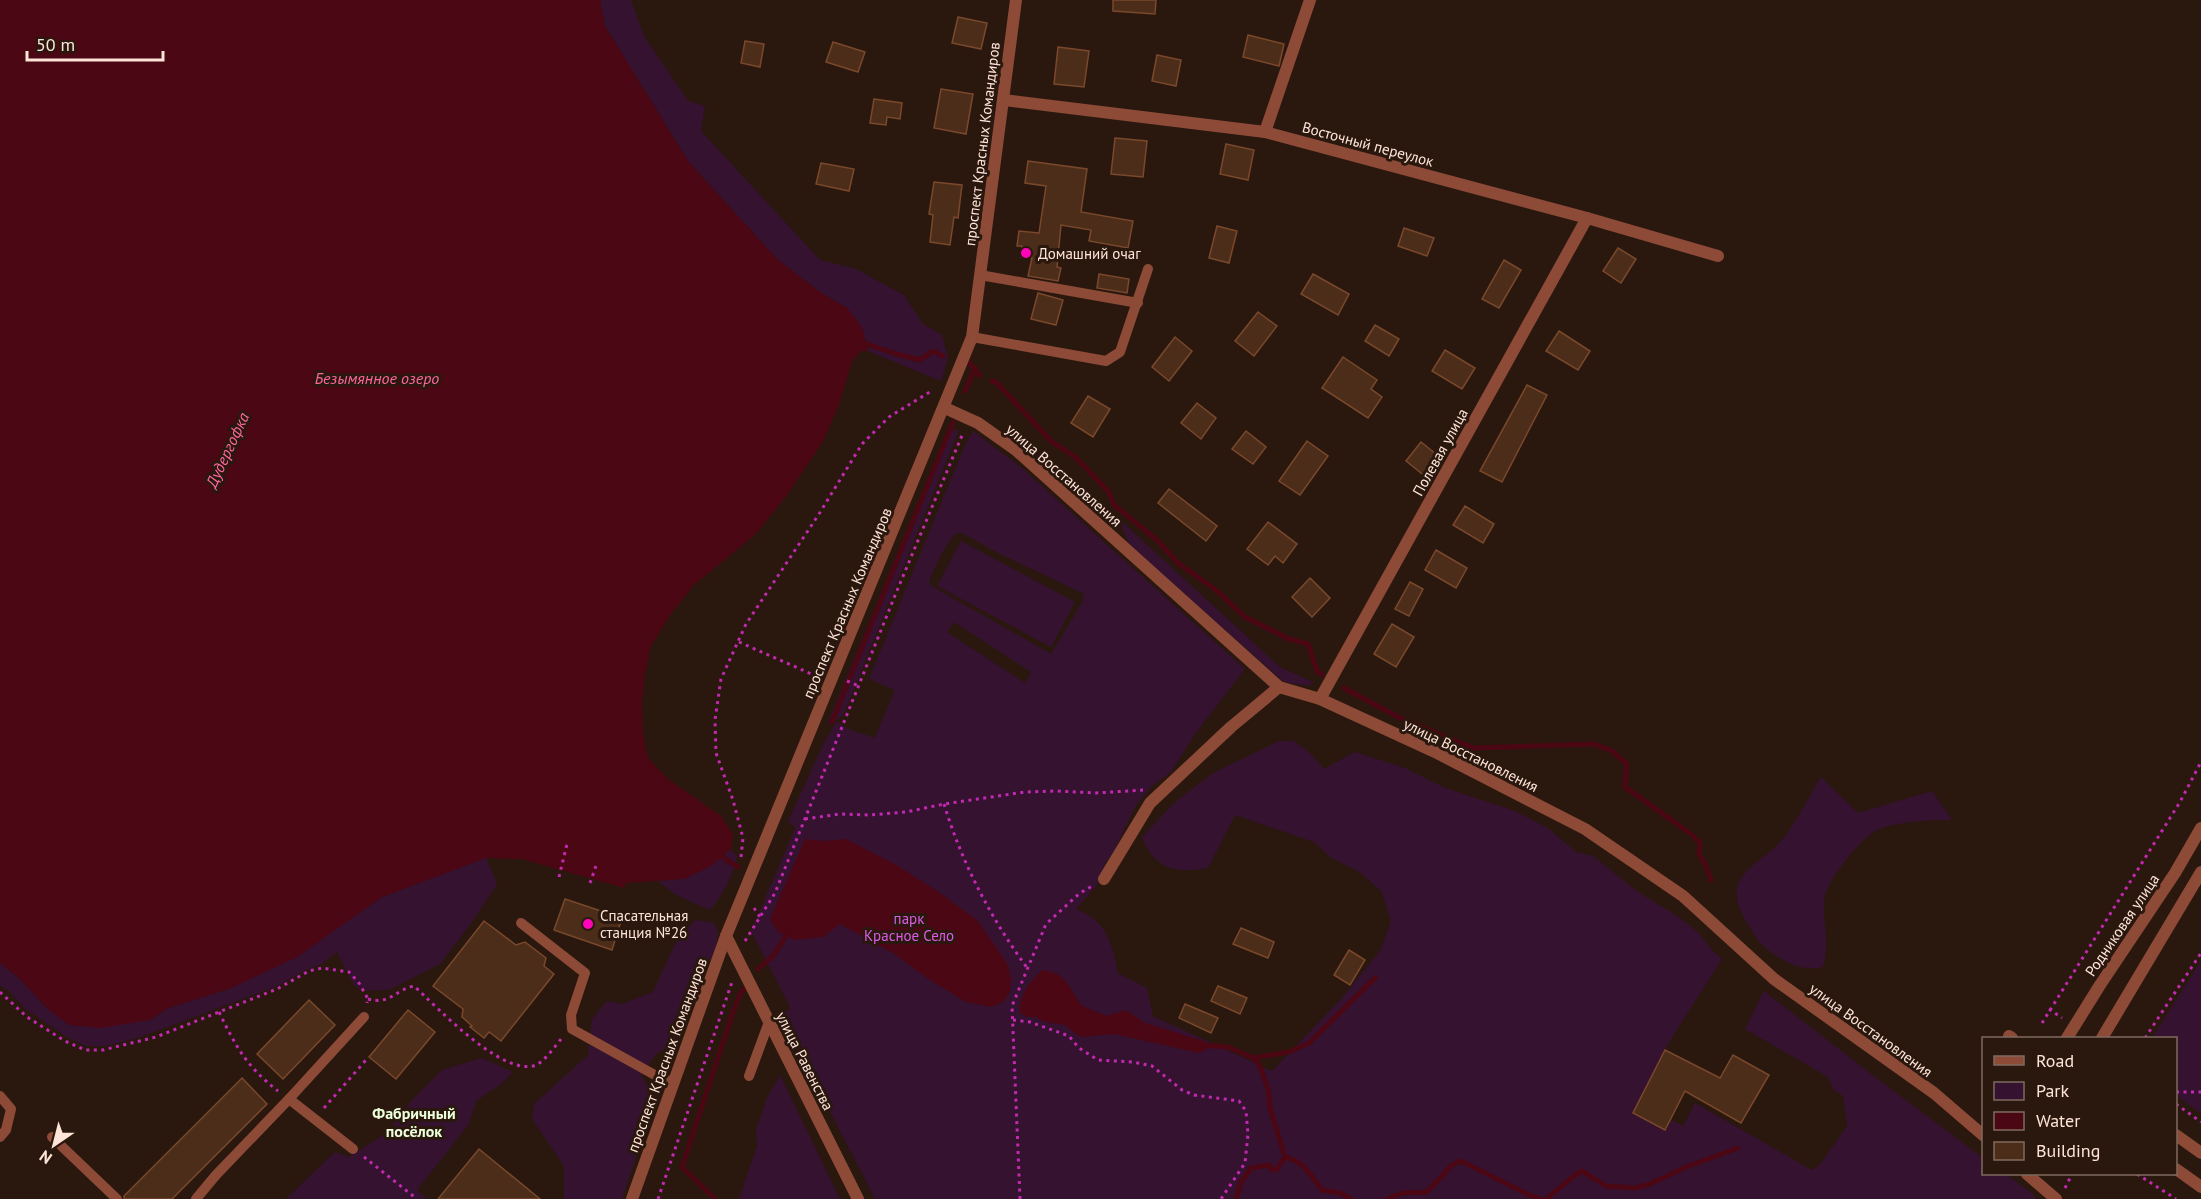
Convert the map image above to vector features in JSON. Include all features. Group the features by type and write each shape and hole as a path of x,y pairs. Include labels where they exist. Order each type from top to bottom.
{"street":[{"name":"проспект Красных Командиров","path":"632,1199 726,936 945,408 972,337 1016,0"},
{"path":"1265,132 1310,0"},
{"name":"Восточный переулок","path":"1004,100 1265,132 1587,218 1718,256"},
{"name":"Полевая улица","path":"1320,699 1587,218"},
{"name":"улица Восстановления","path":"945,408 978,423 1016,450 1279,687 1320,699 1436,752 1585,829 1683,896 1774,979 1934,1093 1982,1135"},
{"path":"1104,879 1141,816 1162,790 1279,687"},
{"name":"Родниковая улица","path":"2068,1037 2175,873 2201,828"},
{"path":"2103,1037 2201,872"},
{"name":"улица Равенства","path":"726,936 858,1199"},
{"path":"2177,1136 2201,1153"},
{"path":"2177,1170 2201,1187"},
{"path":"2028,1175 2056,1199"}],"lane":[{"path":"972,337 1106,361 1120,352 1148,269"},
{"path":"980,275 1138,303"},
{"path":"521,923 585,974 571,1015 572,1029 653,1074 674,1083"},
{"path":"196,1199 364,1017"},
{"path":"749,1076 769,1022"},
{"path":"0,1096 11,1109 6,1130 0,1137"},
{"path":"289,1099 353,1149"},
{"path":"52,1137 117,1199"}],"path":[{"path":"743,838 733,800 716,753 715,720 721,679 746,624 862,444 889,417 936,388"},
{"path":"658,1199 745,941 775,893 963,432"},
{"path":"738,641 816,676"},
{"path":"853,684 859,686"},
{"path":"2042,1023 2180,802 2201,762"},
{"path":"805,819 840,814 870,815 906,812 1024,792 1096,793 1162,790"},
{"path":"944,804 952,832 990,911 1028,969"},
{"path":"559,877 567,844"},
{"path":"590,883 597,863"},
{"path":"1020,1199 1012,1006 1046,924 1080,893 1104,879"},
{"path":"2146,1037 2201,953"},
{"path":"0,992 27,1017 65,1041 85,1050 103,1050 156,1038 276,989 309,971 322,968 349,972 359,983 368,999 364,1017"},
{"path":"368,999 378,1002 389,998 405,987 414,986 492,1055 522,1067 537,1065 572,1029"},
{"path":"2049,1009 2063,1019"},
{"path":"219,1012 233,1042 244,1058 258,1075 289,1099"},
{"path":"1013,1020 1030,1022 1070,1036 1079,1048 1098,1060 1133,1062 1152,1066 1182,1090 1194,1095 1239,1101 1246,1111 1248,1134 1245,1163 1221,1199"},
{"path":"314,1118 366,1060"},
{"path":"2177,1092 2201,1092"},
{"path":"2177,1105 2201,1122"},
{"path":"353,1149 417,1199"},
{"path":"2140,1175 2176,1199"}],"green space":[{"path":"600,0 631,0 644,36 688,101 705,106 701,131 820,260 856,269 904,295 923,324 942,335 948,358 941,381 868,351 868,345 847,308 820,292 777,259 688,161 605,26"},
{"path":"948,430 959,430 843,716 827,725"},
{"name":"парк Красное Село","path":"973,431 1023,469 1245,669 1195,734 1171,772 1153,785 1136,805 1113,853 1105,863 1098,884 1076,909 1087,914 1102,927 1110,942 1118,973 1147,988 1153,1016 1272,1071 1342,998 1380,951 1391,922 1382,892 1361,873 1330,857 1314,842 1235,815 1208,868 1186,870 1168,867 1160,862 1147,848 1142,837 1173,804 1213,773 1279,741 1294,741 1311,754 1324,769 1355,752 1405,768 1445,788 1515,811 1548,828 1576,852 1593,856 1638,892 1676,915 1699,933 1722,959 1666,1047 1633,1113 1666,1131 1671,1120 1683,1126 1695,1103 1812,1170 1820,1164 1847,1126 1843,1096 1833,1089 1828,1077 1745,1029 1764,991 1982,1157 1982,1175 2006,1175 2032,1193 2036,1199 875,1199 780,1014 791,1009 751,931 795,828 788,821 825,741 837,721 848,729 875,738 895,690 869,679 964,447","holes":["958,533 1084,594 1083,601 1051,654 930,585 929,581 949,541","954,622 1031,672 1025,683 947,632"]},
{"path":"1118,518 1280,667 1313,682 1309,686 1284,682 1130,546"},
{"path":"961,541 1075,602 1051,647 937,586"},
{"path":"1821,777 1858,813 1932,791 1952,820 1888,826 1872,833 1856,848 1839,868 1825,895 1826,948 1823,967 1808,968 1787,962 1761,944 1738,905 1737,892 1746,872 1785,836"},
{"path":"731,849 737,856 733,871 710,910 676,895 658,881 698,873"},
{"path":"486,857 497,884 470,925 440,964 391,989 373,991 355,987 337,952 322,964 275,987 140,1037 107,1046 86,1046 70,1039 24,1008 9,991 0,986 0,963 19,978 49,1010 150,1020 168,1008 229,989 349,919 382,897"},
{"path":"695,920 714,923 718,931 716,952 706,965 678,1041 656,1054 641,1076 653,1093 651,1112 622,1199 564,1199 564,1166 532,1119 534,1104 588,1055 592,1019 607,1001 622,1004 653,992 675,944"},
{"path":"2201,961 2201,1113 2177,1097 2177,1037 2153,1037"},
{"path":"482,1058 513,1072 500,1085 476,1101 469,1124 417,1190 427,1199 286,1199 335,1152 349,1157 386,1133 412,1100 442,1070"},
{"path":"780,1075 840,1199 739,1199 757,1146 756,1131 767,1098"}],"water":[{"name":"Безымянное озеро","path":"0,0 600,0 605,26 688,161 777,259 820,292 847,308 862,327 868,351 861,351 852,361 840,402 824,440 787,495 756,534 694,585 671,614 651,646 642,702 643,733 648,758 668,779 721,816 733,834 731,849 711,866 684,879 626,883 624,888 522,859 486,858 382,897 297,957 229,989 168,1008 150,1020 100,1028 69,1025 49,1010 19,978 0,963"},
{"path":"805,839 825,841 846,839 898,866 978,921 1008,965 1011,979 1010,991 1004,1001 992,1007 966,1002 927,978 893,953 840,924 823,937 795,940 778,932 770,919"},
{"path":"1042,970 1063,978 1082,1006 1107,1016 1126,1010 1145,1023 1204,1041 1209,1048 1199,1053 1114,1034 1080,1037 1065,1025 1045,1022 1036,1017 1027,1017 1020,1013 1021,1001 1030,984"}],"building":[{"path":"1113,0 1156,0 1155,14 1113,11"},
{"path":"958,17 987,23 981,49 952,43"},
{"path":"1248,35 1284,44 1279,66 1243,57"},
{"path":"745,41 764,44 760,67 741,63"},
{"path":"833,42 865,52 858,72 826,62"},
{"path":"1058,47 1089,51 1084,87 1054,84"},
{"path":"1157,55 1181,60 1176,86 1152,81"},
{"path":"941,89 973,94 966,134 934,128"},
{"path":"874,99 902,103 900,119 887,117 886,125 870,123"},
{"path":"1115,138 1147,141 1143,177 1111,174"},
{"path":"1226,144 1254,150 1248,180 1220,174"},
{"path":"1028,161 1087,169 1081,212 1133,221 1128,248 1089,241 1091,230 1061,225 1057,267 1061,268 1058,281 1028,276 1032,258 1021,257 1022,246 1017,246 1019,231 1039,233 1046,186 1025,183"},
{"path":"821,163 854,169 849,191 816,184"},
{"path":"934,182 962,185 958,218 954,217 950,245 930,242 933,215 929,214"},
{"path":"1217,226 1237,231 1229,263 1209,258"},
{"path":"1404,228 1434,238 1427,256 1398,246"},
{"path":"1618,248 1636,259 1621,283 1603,271"},
{"path":"1504,260 1521,270 1499,308 1482,299"},
{"path":"1099,274 1129,279 1127,293 1097,288"},
{"path":"1313,274 1349,294 1338,315 1301,294"},
{"path":"1038,293 1063,300 1056,325 1031,319"},
{"path":"1258,312 1277,326 1254,356 1235,341"},
{"path":"1375,325 1399,339 1389,356 1365,341"},
{"path":"1559,331 1590,351 1578,370 1546,351"},
{"path":"1175,337 1192,351 1169,381 1152,367"},
{"path":"1445,350 1475,368 1462,389 1432,371"},
{"path":"1343,357 1377,380 1371,389 1382,397 1368,418 1322,388"},
{"path":"1527,385 1547,395 1502,482 1480,471"},
{"path":"1088,396 1110,409 1093,437 1071,423"},
{"path":"1197,403 1216,418 1201,439 1181,423"},
{"path":"1246,431 1266,447 1253,464 1232,449"},
{"path":"1307,441 1328,456 1300,495 1279,481"},
{"path":"1421,442 1441,458 1426,477 1406,461"},
{"path":"1169,489 1217,526 1206,541 1158,503"},
{"path":"1465,506 1494,524 1483,543 1453,525"},
{"path":"1268,522 1297,544 1283,563 1275,556 1268,565 1247,549"},
{"path":"1436,550 1467,568 1456,588 1425,570"},
{"path":"1310,578 1330,598 1312,617 1292,597"},
{"path":"1410,582 1423,589 1409,616 1395,609"},
{"path":"1392,624 1414,637 1396,667 1374,654"},
{"name":"Спасательная станция №26","path":"565,899 622,918 612,950 554,930"},
{"path":"484,921 516,945 525,942 546,958 544,966 554,974 501,1041 489,1032 484,1038 470,1027 472,1026 462,1017 463,1009 433,986"},
{"path":"1241,928 1274,942 1268,958 1233,944"},
{"path":"1349,950 1365,960 1350,985 1334,975"},
{"path":"1218,986 1247,998 1240,1014 1211,1001"},
{"path":"309,1000 335,1025 283,1079 257,1054"},
{"path":"1185,1004 1218,1018 1211,1033 1179,1018"},
{"path":"408,1010 435,1032 396,1079 369,1057"},
{"path":"1665,1050 1720,1078 1733,1055 1769,1075 1741,1123 1685,1091 1665,1130 1633,1113"},
{"path":"242,1078 267,1104 172,1199 124,1199 124,1196"},
{"path":"479,1149 540,1199 438,1199"}],"waterway":[{"path":"864,343 920,360 933,351 943,356"},
{"path":"969,362 980,376"},
{"path":"965,391 975,368"},
{"path":"992,381 996,382 1052,442 1074,456 1108,491 1114,505 1157,540 1179,564 1216,590 1245,617 1289,639 1308,644 1317,671 1322,675"},
{"path":"832,722 953,422"},
{"path":"1344,688 1398,717 1473,748 1594,744 1612,751 1627,764 1625,787 1691,834 1700,843 1699,854 1711,880"},
{"path":"719,851 725,859 738,867"},
{"path":"758,969 773,956 789,931"},
{"path":"1253,1058 1289,1052 1309,1043 1375,978"},
{"path":"715,1199 682,1167 732,1015 740,994 747,985"},
{"path":"1202,1045 1228,1047 1253,1058 1259,1064 1268,1089 1270,1108 1285,1157 1276,1170 1271,1169 1269,1165 1251,1168 1241,1182 1236,1199"},
{"path":"1546,1199 1582,1171 1606,1186 1635,1188 1738,1148"},
{"path":"1285,1157 1302,1165 1322,1190 1340,1193 1351,1199"},
{"path":"1387,1199 1402,1193 1427,1192 1452,1165 1461,1161 1541,1199"}],"place":[{"name":"Домашний очаг","path":"1026,253"},
{"name":"Спасательная станция №26","path":"588,924"}],"district":[{"name":"Фабричный посёлок","path":"414,1122"}],"water label":[{"name":"Дудергофка","path":"227,450"}]}
